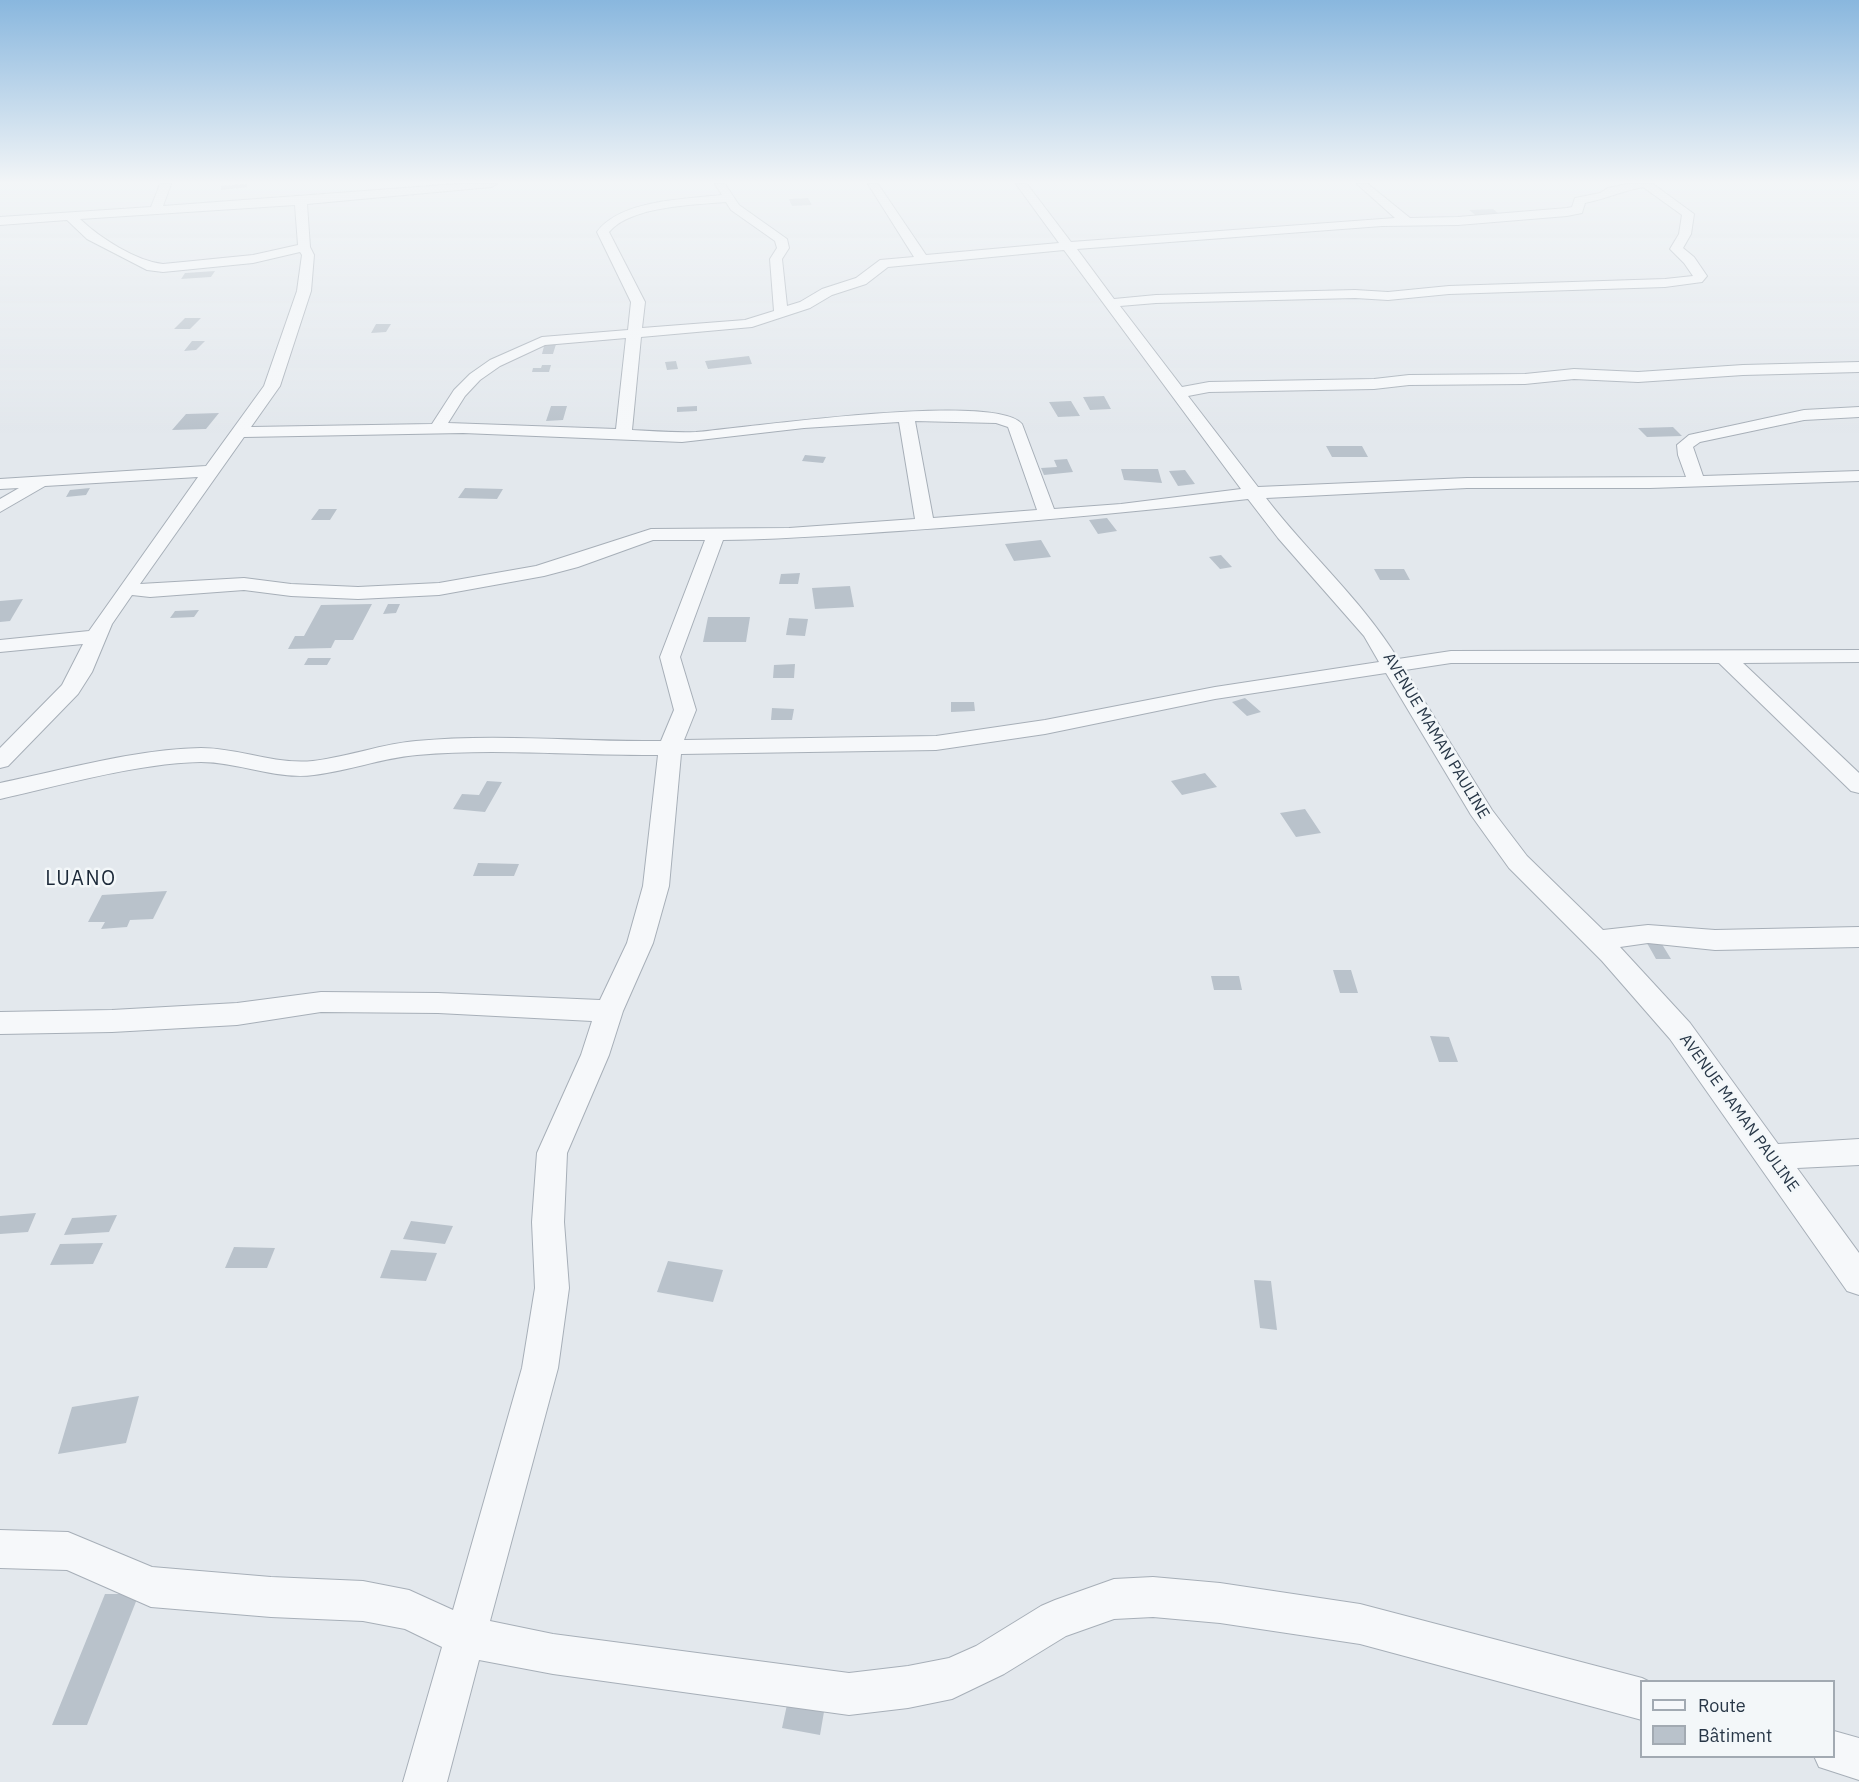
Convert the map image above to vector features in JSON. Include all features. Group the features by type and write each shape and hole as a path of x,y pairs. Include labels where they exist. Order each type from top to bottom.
{"street":[{"path":"156,267 171,267"},
{"path":"0,761 70,689 85,665 95,637 272,386 304,291 307,267"},
{"path":"621,267 638,302 639,311 634,334 630,395 622,434"},
{"path":"777,267 781,312"},
{"path":"437,428 459,393 475,377 523,348 542,340 747,324 805,305 827,292 861,281 879,267"},
{"name":"AVENUE MAMAN PAULINE","path":"1083,267 1284,534 1357,613 1394,667 1483,815 1518,862 1597,940 1680,1031 1859,1280"},
{"path":"1110,303 1250,296 1388,296 1449,290 1665,283 1697,279 1700,276 1695,267"},
{"path":"1177,393 1209,387 1525,379 1574,374 1638,377 1773,368 1859,367"},
{"path":"1697,482 1686,455 1685,445 1695,438 1804,415 1859,412"},
{"path":"239,432 437,428 700,437 776,426 906,417 998,418 1014,424 1048,515"},
{"path":"906,417 924,524"},
{"path":"0,484 211,471"},
{"path":"129,589 150,591 244,584 291,590 358,593 439,589 537,572 571,563 651,535 789,534 1121,509 1252,493 1467,483 1697,482 1859,476"},
{"path":"0,507 42,482"},
{"path":"425,1782 540,1368 552,1288 548,1222 552,1154 595,1055 609,1011 640,943 656,886 670,747 685,710 670,657 716,535"},
{"path":"0,646 95,637"},
{"path":"0,791 154,759 200,755 228,756 290,770 314,768 414,748 936,743 1045,727 1215,693 1451,657 1859,656"},
{"path":"1725,657 1859,786"},
{"path":"1597,940 1648,934 1715,940 1859,937"},
{"path":"0,1023 102,1022 226,1015 321,1002 438,1003 609,1011"},
{"path":"1772,1156 1859,1152"},
{"path":"0,1549 68,1551 151,1587 271,1597 363,1601 409,1610 465,1636 553,1654 849,1694 909,1687 952,1677 990,1660 1055,1620 1114,1599 1153,1597 1220,1603 1360,1624 1640,1700"},
{"path":"1835,1753 1859,1759"}],"building":[{"path":"215,271 211,277 181,279 185,273"},
{"path":"185,318 201,318 190,329 174,329"},
{"path":"376,324 391,324 386,332 371,333"},
{"path":"192,341 205,341 196,350 184,351"},
{"path":"557,341 553,354 542,354 545,342"},
{"path":"749,356 752,364 708,369 705,361"},
{"path":"676,361 678,369 667,370 665,362"},
{"path":"542,365 551,365 549,372 532,372 533,368 541,368"},
{"path":"1104,396 1111,409 1090,410 1083,397"},
{"path":"1071,401 1080,416 1058,417 1049,402"},
{"path":"551,406 567,406 563,420 546,421"},
{"path":"697,406 697,411 677,412 677,407"},
{"path":"219,413 206,429 172,430 186,414"},
{"path":"1673,427 1682,436 1647,437 1638,428"},
{"path":"1326,446 1362,446 1368,457 1332,457"},
{"path":"805,455 826,457 823,463 802,461"},
{"path":"1067,459 1073,472 1044,475 1041,468 1057,467 1054,460"},
{"path":"1121,469 1158,469 1162,483 1124,480"},
{"path":"1185,470 1195,484 1178,486 1169,471"},
{"path":"90,488 86,495 66,497 70,490"},
{"path":"465,488 503,489 497,499 458,498"},
{"path":"319,509 337,509 330,520 311,520"},
{"path":"1107,518 1117,531 1098,534 1089,520"},
{"path":"1041,540 1051,557 1014,561 1005,544"},
{"path":"1221,555 1232,567 1220,569 1209,557"},
{"path":"1374,569 1404,569 1410,580 1380,580"},
{"path":"800,573 798,584 779,584 781,574"},
{"path":"850,586 854,607 815,609 812,588"},
{"path":"23,599 10,621 0,622 0,601"},
{"path":"372,604 353,640 335,640 331,648 288,649 295,636 304,636 321,605"},
{"path":"388,604 400,604 396,613 383,614"},
{"path":"199,610 194,617 170,618 175,611"},
{"path":"708,617 750,617 746,642 703,642"},
{"path":"789,618 808,619 805,636 786,635"},
{"path":"308,658 331,658 327,665 304,665"},
{"path":"795,664 794,678 773,678 774,665"},
{"path":"1245,698 1261,712 1247,716 1232,702"},
{"path":"951,702 974,702 975,711 951,712"},
{"path":"772,708 794,709 792,720 771,720"},
{"path":"1205,773 1217,787 1182,795 1171,781"},
{"path":"487,781 502,782 485,812 453,809 462,794 479,795"},
{"path":"1305,809 1321,833 1296,837 1280,813"},
{"path":"478,863 519,864 514,876 473,876"},
{"path":"167,891 153,919 130,920 127,927 101,929 105,922 88,922 102,895"},
{"path":"1643,936 1657,936 1671,959 1656,959"},
{"path":"1333,970 1351,970 1358,993 1340,993"},
{"path":"1211,976 1239,976 1242,990 1214,990"},
{"path":"1430,1036 1449,1037 1458,1062 1439,1062"},
{"path":"36,1213 28,1232 0,1234 0,1216"},
{"path":"117,1215 109,1232 64,1235 72,1218"},
{"path":"411,1221 453,1226 445,1244 403,1239"},
{"path":"103,1243 93,1264 50,1265 60,1244"},
{"path":"234,1247 275,1248 267,1268 225,1268"},
{"path":"391,1250 437,1253 426,1281 380,1278"},
{"path":"668,1261 723,1270 713,1302 657,1292"},
{"path":"1254,1280 1271,1281 1277,1330 1260,1328"},
{"path":"139,1396 126,1443 58,1454 72,1407"},
{"path":"105,1594 139,1594 87,1725 52,1725"},
{"path":"788,1700 825,1706 820,1735 782,1728"}],"district":[{"name":"LUANO","path":"81,879"}]}
